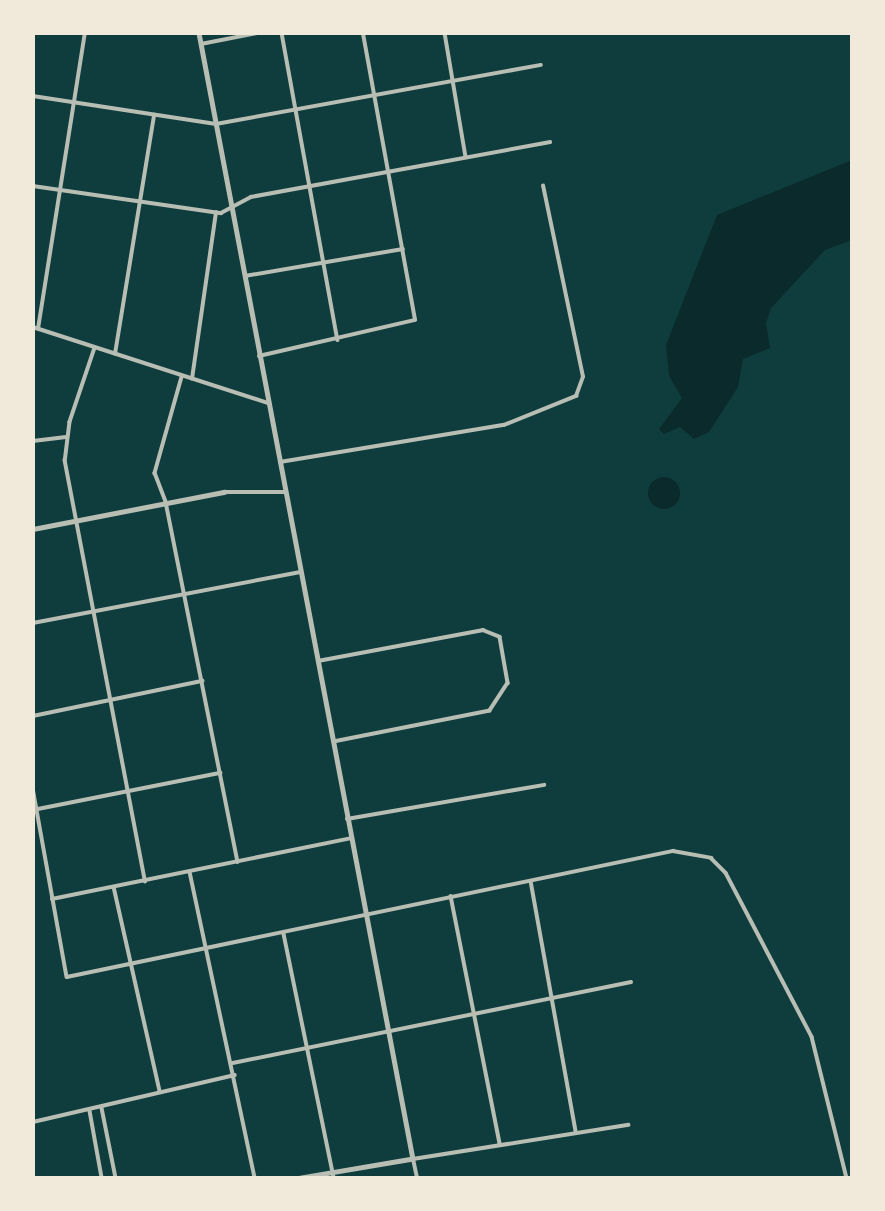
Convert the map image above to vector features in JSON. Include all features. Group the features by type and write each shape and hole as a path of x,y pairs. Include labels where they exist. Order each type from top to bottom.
{"street":[{"path":"85,33 62,190 35,328 268,403"},
{"path":"199,33 332,743 417,1178"},
{"path":"201,44 257,33"},
{"path":"282,33 338,341"},
{"path":"259,356 412,323 390,172 363,33"},
{"path":"445,33 466,158"},
{"path":"33,96 216,124 541,65"},
{"path":"115,355 154,115"},
{"path":"33,186 216,213 251,197 550,142"},
{"path":"280,462 505,425 576,396 583,377 543,186"},
{"path":"192,379 216,213"},
{"path":"245,276 403,249"},
{"path":"95,348 66,437 76,521 145,881"},
{"path":"182,377 154,464 166,502 185,591 237,862"},
{"path":"33,440 66,437"},
{"path":"33,529 238,490 285,492"},
{"path":"33,623 185,591 300,572"},
{"path":"318,661 483,630 498,634 508,683 498,705 482,714 332,743"},
{"path":"33,716 202,681"},
{"path":"35,809 220,773"},
{"path":"347,819 544,785"},
{"path":"33,788 68,977 678,851 711,858 722,866 804,1020 818,1052 847,1178"},
{"path":"52,899 351,838"},
{"path":"190,872 256,1178"},
{"path":"531,881 576,1131"},
{"path":"114,887 160,1091"},
{"path":"451,897 500,1143"},
{"path":"284,934 334,1175"},
{"path":"233,1063 631,982"},
{"path":"33,1122 90,1111 160,1091 235,1075"},
{"path":"102,1108 116,1178"},
{"path":"90,1111 102,1178"},
{"path":"301,1178 334,1175 500,1143 628,1125"}],"water":[{"path":"852,160 852,240 825,250 771,308 766,323 770,348 743,359 738,387 709,432 694,439 680,427 664,434 659,429 682,398 669,376 666,345 717,215"},
{"path":"664,477 676,481 680,493 676,505 664,509 652,505 648,493 652,481"}]}
